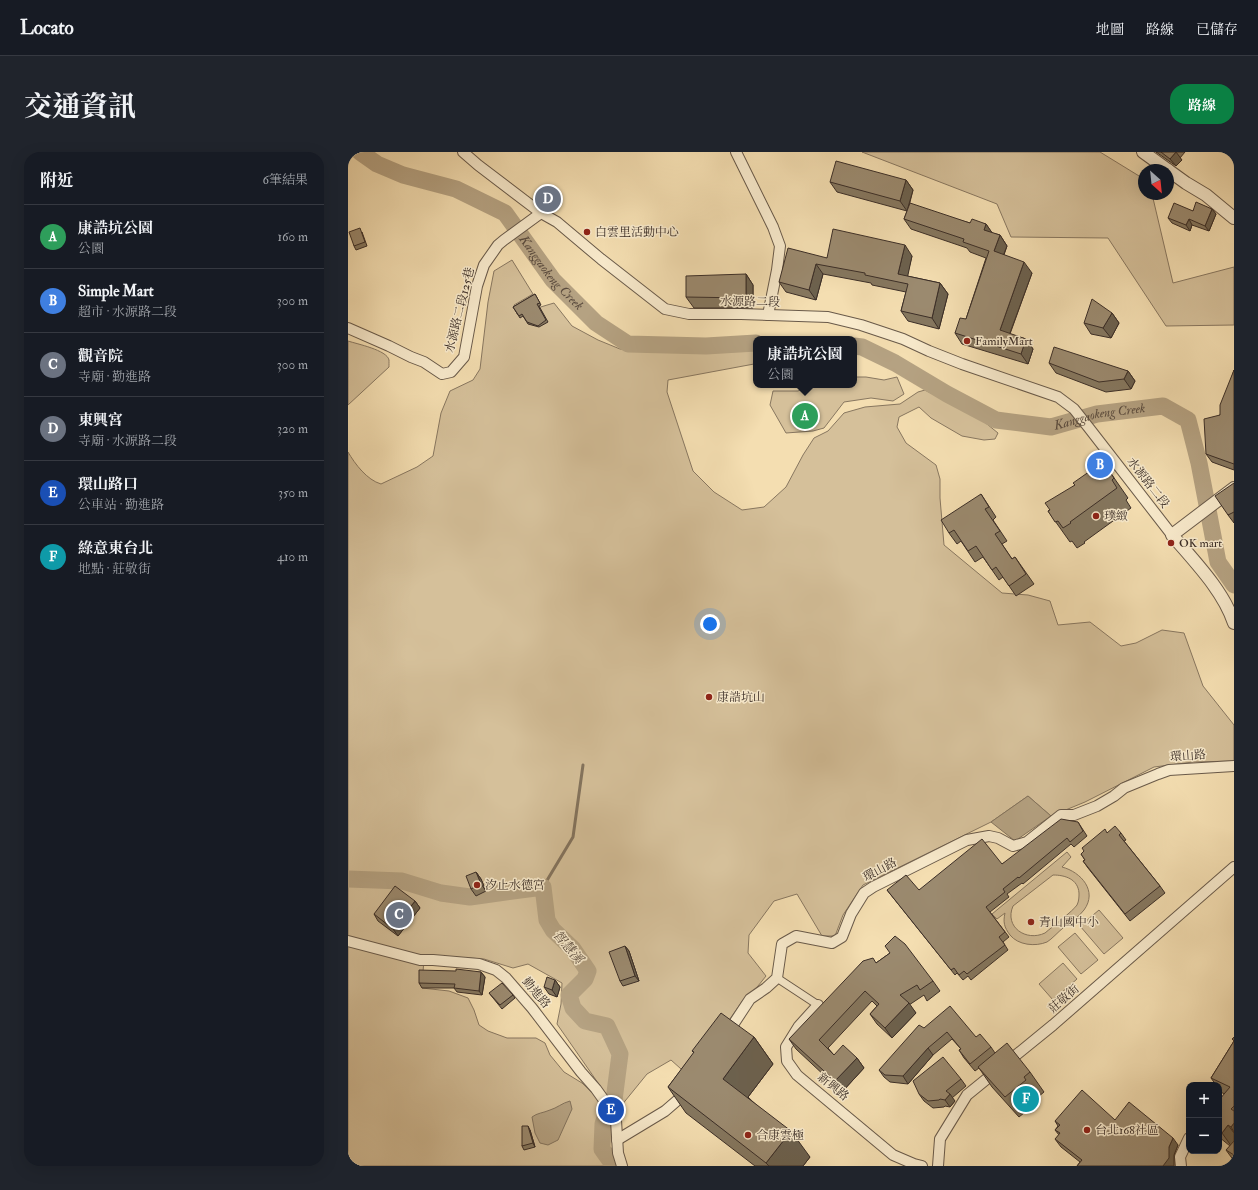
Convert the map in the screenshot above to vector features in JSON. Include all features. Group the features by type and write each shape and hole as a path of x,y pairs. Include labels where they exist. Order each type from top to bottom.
{"street":[{"name":"水源路二段","path":"462,152 537,215 557,222 601,259 665,309 689,314 828,317 861,325 903,339 929,351 1058,397 1074,409 1172,535"},
{"path":"736,152 773,227 780,246 768,315"},
{"path":"1143,152 1160,164"},
{"path":"1174,174 1206,195 1234,218"},
{"name":"水源路二段125巷","path":"348,328 424,362 442,374 451,372 464,357 477,286 484,265 498,245 537,215"},
{"path":"1234,488 1172,535 1197,563 1222,597 1234,623"},
{"name":"環山路","path":"777,978 782,944 796,936 832,943 842,937 851,914 864,893 874,886 967,840 989,836 998,838 1013,846 1027,842 1061,815 1074,815 1097,806 1124,788 1169,770 1234,766"},
{"name":"莊敬街","path":"938,1166 940,1139 967,1095 1053,1025 1234,867"},
{"name":"勤進路","path":"348,941 420,960 479,964 496,970 506,978 532,1008 602,1097 616,1120 618,1153 622,1166"},
{"path":"722,1042 750,999 777,978 818,1005"},
{"name":"新興路","path":"818,1005 799,1026 786,1047 787,1060 797,1075 893,1155 922,1166"},
{"path":"617,1140 665,1111 687,1093 691,1086"},
{"path":"1182,1166 1180,1157 1186,1144"}],"shaded area":[{"path":"862,152 1100,152 1138,175 1138,200 1153,200 1173,283 1234,267 1234,325 1166,326 1108,238 1011,237 997,204"},
{"path":"512,260 533,294 514,305 517,314 554,303 572,326 598,340 620,349 673,352 753,350 753,364 668,380 667,392 693,471 714,492 742,510 764,507 786,487 814,438 828,431 844,413 865,407 900,404 918,392 925,390 982,420 998,433 995,439 984,440 962,436 931,418 919,407 899,417 897,427 906,443 936,465 940,479 944,545 1002,593 1028,595 1050,601 1058,625 1090,622 1121,646 1136,643 1162,630 1184,633 1203,686 1234,725 1234,761 1193,762 1154,767 1085,802 1051,816 1028,796 991,822 863,885 843,915 835,936 822,936 797,894 774,901 749,935 748,953 766,976 743,1000 690,1077 671,1060 647,1074 621,1106 605,1093 557,1024 561,1004 562,983 528,964 513,968 484,959 424,955 422,988 449,991 468,998 479,1025 488,1031 507,1038 536,1038 545,1043 550,1055 564,1072 582,1083 597,1097 608,1131 608,1153 613,1166 348,1166 348,452 354,462 366,475 381,484 417,467 433,456 441,413 450,391 473,380 480,369 488,302 494,271"},
{"path":"348,341 378,350 383,353 389,360 389,367 348,405"},
{"path":"857,377 884,380 897,377 904,394 893,401 871,398 844,402 824,428 813,431 786,433 770,405 773,391 798,391 804,388 857,388"},
{"path":"1028,796 1051,816 1015,841 991,822"},
{"path":"1067,852 1071,857 1062,867 1075,873 1081,878 1088,889 1088,903 1082,913 1049,941 1042,944 1032,945 1017,941 1010,935 1005,927 1005,913 997,919 992,914","holes":["1053,875 1066,877 1076,884 1079,893 1079,900 1075,908 1045,933 1031,936 1018,931 1012,920 1011,914 1013,906"]},
{"path":"1099,910 1123,938 1104,954 1080,926"},
{"path":"1075,933 1098,960 1081,974 1058,947"},
{"path":"1063,963 1077,979 1053,1000 1039,984"},
{"path":"570,1101 572,1109 558,1140 548,1145 540,1143 535,1133 532,1117"}],"building":[{"path":"1161,152 1176,152 1170,159"},
{"path":"836,161 906,180 900,201 830,182"},
{"path":"1196,202 1212,209 1205,226 1189,219 1186,225 1168,218 1174,203 1193,211"},
{"path":"910,203 970,223 972,219 986,224 984,230 1000,235 994,251 1024,262 1000,330 1026,339 1021,354 955,333 960,318 966,319 989,251 963,242 964,239 904,219"},
{"path":"360,228 365,242 354,246 349,232"},
{"path":"833,229 905,245 898,274 940,283 932,318 901,311 908,284 865,275 865,273 816,264 809,290 779,282 788,248 827,258"},
{"path":"746,274 746,298 686,297 686,276"},
{"path":"535,294 540,303 537,304 546,320 538,326 527,322 522,314 519,316 513,307"},
{"path":"1092,299 1112,313 1103,328 1084,323"},
{"path":"1054,347 1128,371 1124,379 1099,382 1049,363"},
{"path":"1234,370 1234,464 1206,454 1204,419 1220,415 1220,405"},
{"path":"1103,462 1114,478 1112,480 1117,488 1063,528 1058,521 1055,522 1045,503 1075,485 1073,483"},
{"path":"1234,483 1234,512 1228,515 1215,496"},
{"path":"981,494 989,507 985,509 1000,531 995,534 1012,559 1015,557 1026,574 1009,586 996,567 992,570 976,546 968,551 954,530 949,533 941,520"},
{"path":"1061,819 1078,822 1083,831 1070,842 1067,838 1019,878 1018,877 1003,889 1005,892 986,907 1005,932 999,937 1005,945 967,974 964,971 959,975 954,968 951,970 887,890 906,875 919,890 982,839 1002,864"},
{"path":"1115,826 1121,833 1119,835 1160,886 1125,914 1083,861 1085,860 1081,854 1084,851 1082,848 1105,829 1107,833"},
{"path":"476,872 481,884 471,889 466,876"},
{"path":"395,886 415,901 393,929 374,914"},
{"path":"895,936 905,944 933,981 920,990 917,985 900,995 909,1003 885,1028 870,1014 879,1004 865,991 819,1040 834,1055 843,1045 857,1058 835,1081 789,1039 863,961 873,958 876,963 890,953 885,946"},
{"path":"625,946 635,976 620,981 609,952"},
{"path":"456,969 481,972 479,991 454,988 455,984 419,983 419,970 456,971"},
{"path":"547,977 555,980 552,990 544,987"},
{"path":"502,983 513,995 500,1005 489,993"},
{"path":"950,1006 976,1037 980,1034 991,1047 970,1064 959,1050 961,1049 947,1032 928,1048 903,1076 885,1075 879,1070 919,1025 924,1028"},
{"path":"721,1013 754,1037 723,1079 791,1131 766,1163 668,1087 694,1052 692,1051"},
{"path":"1234,1041 1234,1106 1231,1109 1234,1111 1234,1123 1231,1127 1228,1125 1222,1133 1222,1096 1230,1087 1211,1078"},
{"path":"1007,1043 1030,1072 1024,1077 1026,1080 1005,1097 978,1067"},
{"path":"943,1057 961,1079 946,1091 950,1094 945,1100 940,1099 928,1101 919,1094 913,1081"},
{"path":"1082,1090 1115,1120 1129,1102 1173,1138 1169,1147 1169,1158 1163,1166 1077,1166 1082,1160 1055,1139 1060,1133 1055,1130 1060,1125 1055,1121"},
{"path":"522,1126 528,1126 533,1143 522,1146"},
{"path":"1234,1141 1234,1155 1226,1150"}],"waterway":[{"name":"Kanggaokeng Creek","path":"360,152 377,164 403,175 456,189 505,213 553,280 596,323 628,344 706,346 753,343"},
{"name":"Kanggaokeng Creek","path":"857,346 862,347 895,363 947,394 996,420 1051,427 1097,414 1163,406 1188,420 1199,463 1218,562 1234,585"},
{"path":"543,887 573,837 583,765"},
{"name":"智慧溪","path":"348,879 402,881 441,893 470,897 543,887 547,920 553,930 573,949 588,971 585,979 569,995 573,1008 585,1021 607,1026 620,1054 614,1100"},
{"name":"智慧溪","path":"605,1118 603,1124 602,1149 614,1166"}],"place":[{"name":"東興宮","path":"548,199"},
{"name":"白雲里活動中心","path":"587,232"},
{"name":"FamilyMart","path":"967,341"},
{"name":"康誥坑公園","path":"805,416"},
{"name":"Simple Mart","path":"1100,465"},
{"name":"璞緻","path":"1096,516"},
{"name":"OK mart","path":"1171,543"},
{"name":"康誥坑山","path":"709,697"},
{"name":"汐止水德宮","path":"477,885"},
{"name":"觀音院","path":"399,915"},
{"name":"青山國中小","path":"1031,922"},
{"name":"綠意東台北","path":"1026,1099"},
{"name":"環山路口","path":"611,1110"},
{"name":"台北168社區","path":"1087,1130"},
{"name":"合康雲極","path":"748,1135"}]}
